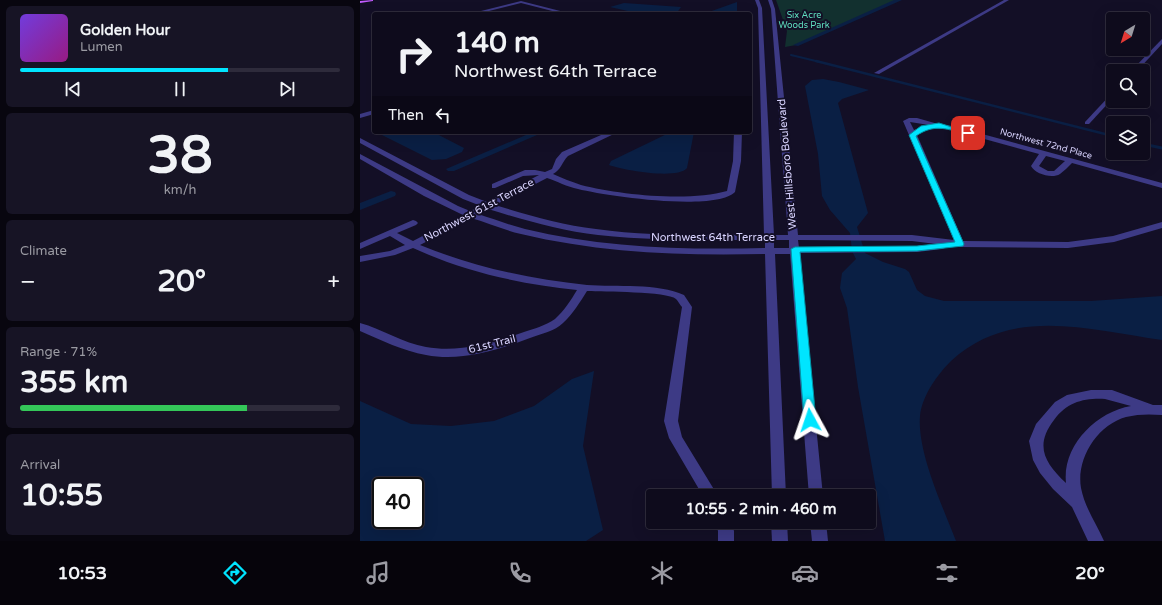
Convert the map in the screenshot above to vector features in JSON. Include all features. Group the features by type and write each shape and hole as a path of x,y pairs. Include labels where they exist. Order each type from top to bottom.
{"main road":[{"path":"360,2 371,0"}],"street":[{"name":"West Hillsboro Boulevard","path":"757,0 760,8 762,47 779,489"},
{"name":"West Hillsboro Boulevard","path":"770,0 773,9 795,244 815,489"},
{"path":"878,72 1007,0"},
{"path":"479,12 521,2 562,12"},
{"path":"1141,64 1162,41"},
{"path":"1087,123 1106,102"},
{"path":"360,116 372,113"},
{"path":"939,125 920,120 906,121 960,244"},
{"name":"Northwest 72nd Place","path":"912,135 923,128 939,125 1162,186"},
{"name":"Northwest 61st Terrace","path":"360,260 392,253 413,245 486,205 545,176 555,170 560,159 565,154 610,134"},
{"path":"545,176 582,188 619,193 682,199 722,196 730,192 737,161 738,134"},
{"name":"Northwest 64th Terrace","path":"360,140 466,197 530,219 596,232 770,244"},
{"path":"1044,153 1035,166 1042,171 1056,173 1070,161"},
{"name":"Northwest 64th Terrace","path":"360,156 429,195 469,214 512,228 561,239 651,249 770,244 870,243 912,238 960,244 1068,245 1096,243 1162,225"},
{"name":"Northwest 61st Terrace","path":"495,186 521,174 530,172 545,176"},
{"path":"360,246 413,222"},
{"name":"Northwest 61st Terrace","path":"390,233 432,254 465,266 501,275 583,288 664,292 680,297 687,307 671,421 676,438 706,489"},
{"path":"912,238 917,249"},
{"name":"Northwest 64th Terrace","path":"870,243 917,249 960,244"},
{"name":"61st Trail","path":"360,328 427,351 456,352 480,349 510,341 548,327 562,319 583,288"},
{"path":"1079,504 1052,479 1042,465 1037,452 1036,440 1043,425 1054,410 1066,400 1077,395 1099,394 1117,396 1158,410"},
{"path":"1096,541 1079,504 1072,478 1077,456 1088,436 1104,420 1125,412 1158,410"},
{"path":"725,529 726,541"},
{"path":"780,529 780,541"},
{"path":"819,529 820,541"}],"green space":[{"name":"Six Acre Woods Park","path":"776,0 899,0 796,45 785,47 787,31"}],"water":[{"path":"737,2 737,12 709,12"},
{"path":"624,3 681,7 677,12 632,12 610,7"},
{"path":"823,79 869,90 842,99 838,103 868,213 857,227 865,253 883,262 905,269 909,272 917,290 925,296 944,301 1091,301 1162,296 1162,340 1079,327 1025,327 999,333 974,344 951,361 931,386 927,394 921,408 920,430 932,479 956,541 885,541 858,387 847,308 840,288 842,273 856,259 852,251 850,233 830,210 822,196 818,154 805,86 812,80"},
{"path":"380,134 437,134 464,148 462,152 446,159 432,160"},
{"path":"667,134 694,134 687,168 681,172 662,174 650,173 609,165 611,161"},
{"path":"594,371 583,446 603,530 586,541 360,541 360,401 411,424 451,426 494,421 534,406 572,379"}],"waterway":[{"path":"796,45 899,0"},
{"path":"791,55 819,62"},
{"path":"819,62 1106,134"},
{"path":"451,169 535,134"},
{"path":"1150,145 1162,148"},
{"path":"360,207 391,194"}],"route":[{"path":"810,420 795,249 917,249 960,244 912,135 923,128 939,125 968,133"}]}
